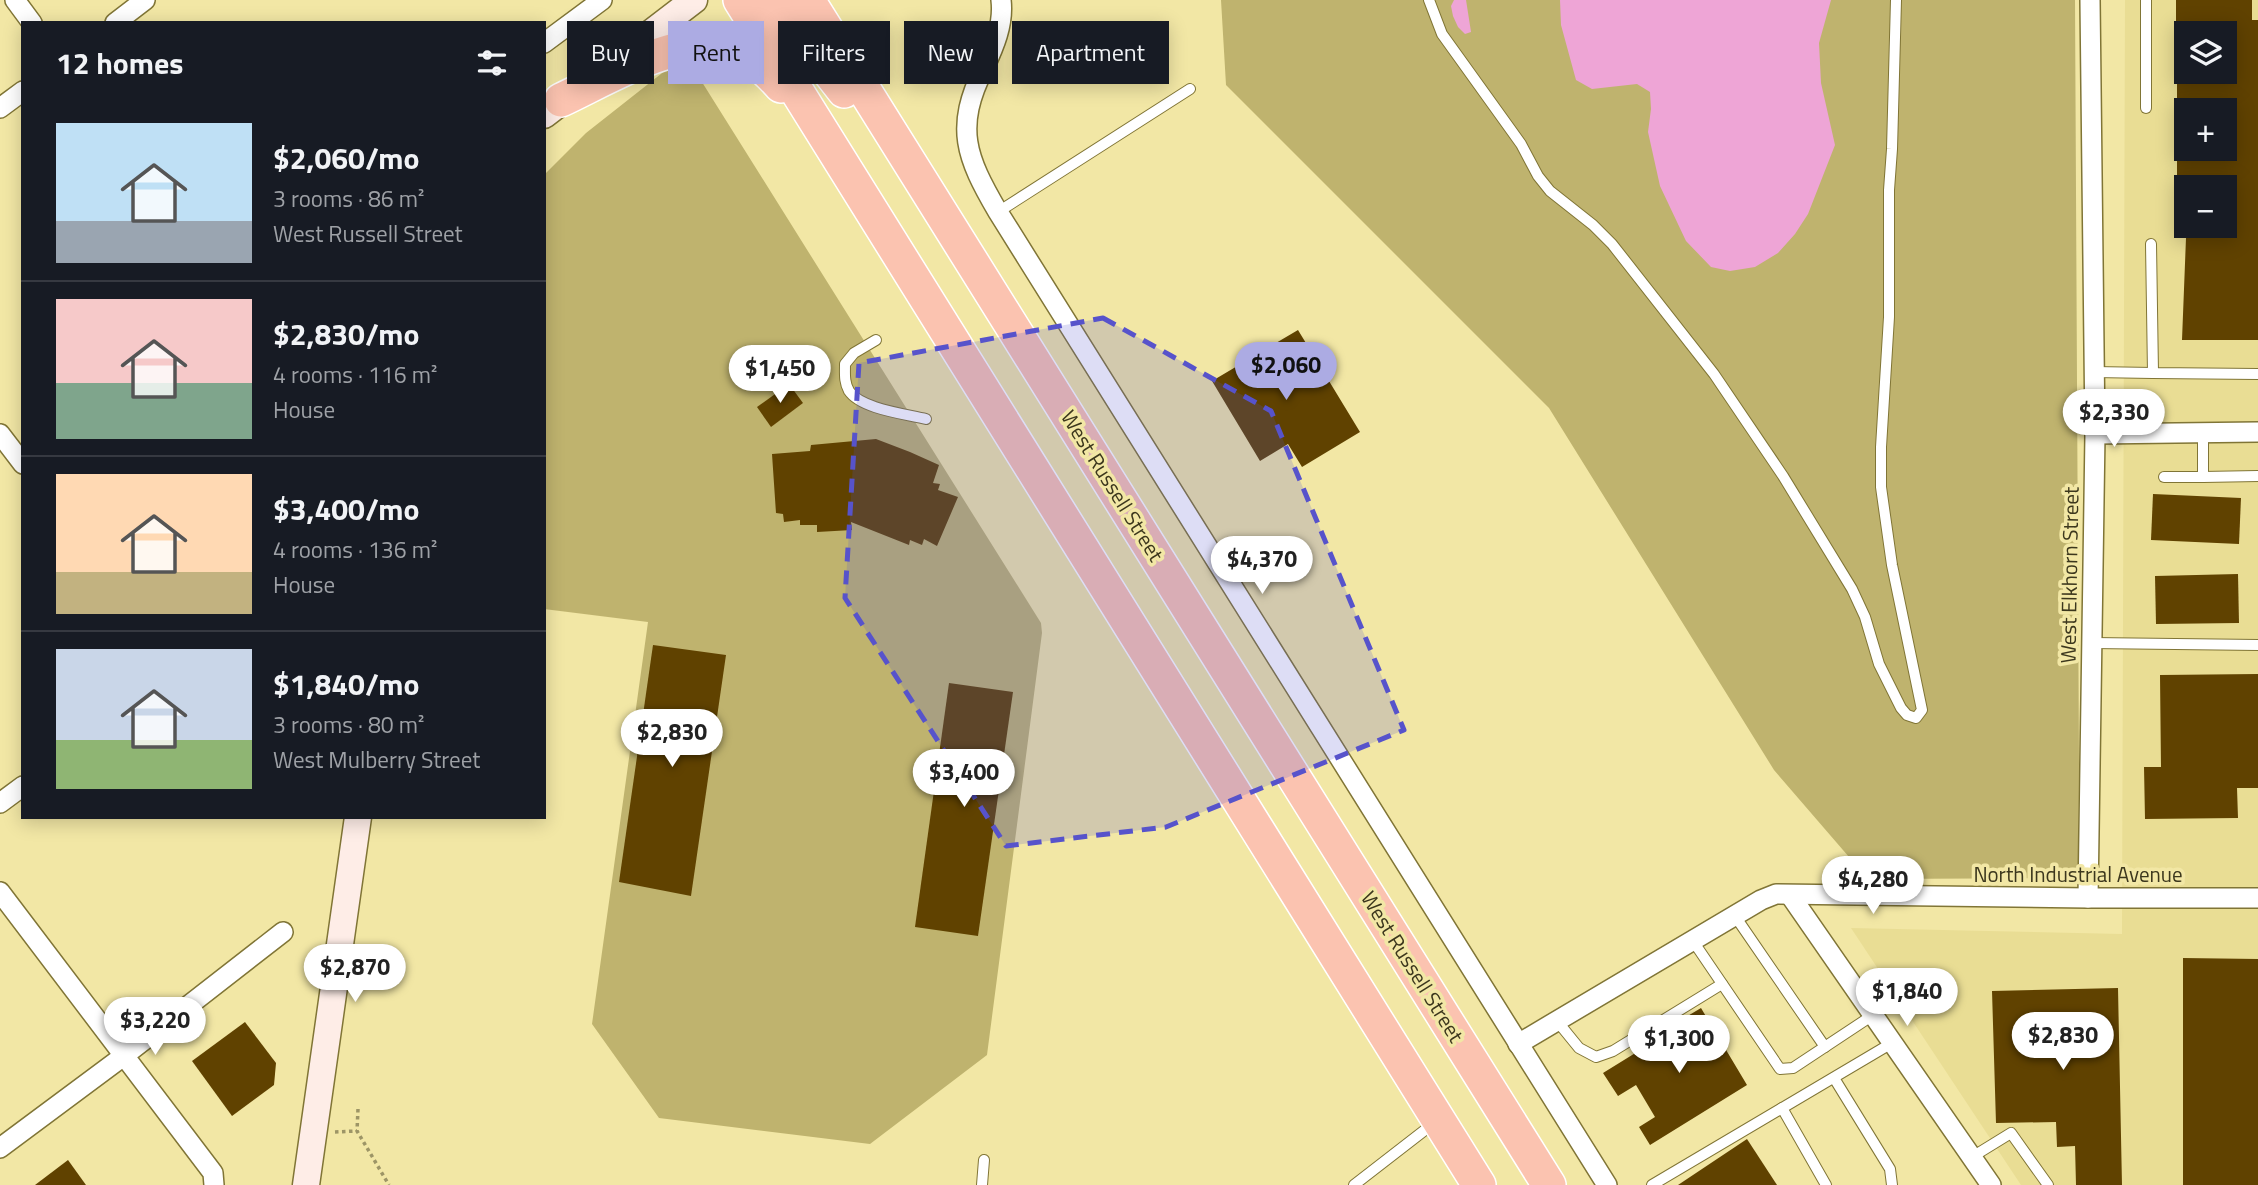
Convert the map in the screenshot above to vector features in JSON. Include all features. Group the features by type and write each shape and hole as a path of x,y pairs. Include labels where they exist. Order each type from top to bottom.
{"highway":[{"path":"740,0 1479,1185"},
{"path":"773,0 938,207"},
{"name":"West Russell Street","path":"808,0 1549,1185"},
{"path":"553,107 657,55 687,47 720,46 748,57 770,74 846,172"}],"street":[{"path":"15,0 31,21"},
{"path":"118,21 145,0"},
{"path":"546,42 602,0"},
{"path":"553,107 694,0"},
{"path":"1002,0 1000,27 993,50 972,96 967,119 966,141 972,166 998,212 1607,1185"},
{"name":"West Elkhorn Street","path":"2088,898 2095,433 2090,0"},
{"path":"0,108 21,93"},
{"path":"2095,433 2258,432"},
{"path":"8,442 21,461"},
{"path":"0,803 21,787"},
{"path":"306,1185 358,819"},
{"path":"0,892 213,1173 214,1185"},
{"name":"North Industrial Avenue","path":"1518,1044 1761,900 1776,894 2258,898"},
{"path":"1790,895 1991,1185"},
{"path":"0,1148 284,932"}],"lane":[{"path":"1429,0 1441,34 1521,144 1538,176 1550,191 1612,244 1714,374 1783,476 1852,590 1865,617 1879,664 1901,708 1907,715 1916,718 1922,710 1892,565 1881,486 1889,317 1889,190 1896,0"},
{"path":"2146,0 2146,108"},
{"path":"998,212 1189,89"},
{"path":"2151,244 2153,373"},
{"path":"876,340 854,353 845,364 845,380 850,393 865,404 926,419"},
{"path":"2094,372 2258,374"},
{"path":"2203,433 2203,477"},
{"path":"2164,477 2258,476"},
{"path":"2092,643 2258,645"},
{"path":"1735,916 1825,1047"},
{"path":"1693,941 1780,1069 1793,1068 1873,1015"},
{"path":"1556,1021 1579,1048 1596,1057 1613,1051 1722,984"},
{"path":"1652,1185 1892,1043"},
{"path":"1834,1078 1890,1169 1892,1185"},
{"path":"1782,1108 1826,1185"},
{"path":"1354,1185 1438,1120"},
{"path":"1972,1157 2011,1133 2048,1185"},
{"path":"982,1185 984,1160"}],"path":[{"path":"358,1109 357,1131 388,1185"}],"highlighted area":[{"path":"1103,318 1271,411 1404,730 1166,827 1006,846 845,598 859,363"}],"shaded area":[{"path":"1221,0 2075,0 2079,763 2078,868 2073,876 1868,879 1774,770 1549,408 1226,85"},
{"path":"1454,0 1466,0 1471,32 1465,34 1458,27 1451,6"},
{"path":"1560,0 1831,0 1819,43 1821,83 1835,145 1808,214 1778,253 1755,267 1730,271 1711,267 1686,241 1660,186 1648,132 1650,92 1637,84 1592,89 1576,80 1561,25"},
{"path":"2125,0 2258,0 2258,1185 2021,1185 1851,928 2122,934"},
{"path":"668,68 668,84 703,84 1041,623 1042,633 987,1055 870,1144 659,1118 592,1024 648,622 546,609 546,173 586,133 648,84 654,84 654,79"}],"building":[{"path":"2176,0 2252,0 2252,20 2258,20 2258,340 2182,340 2186,238 2237,238 2237,175 2177,175 2177,161 2237,161 2237,98 2177,98 2177,84 2237,84 2237,21 2176,21"},
{"path":"1298,330 1360,432 1302,467 1288,444 1260,461 1212,381"},
{"path":"789,384 803,403 771,427 757,407"},
{"path":"876,439 939,465 933,483 940,484 938,490 958,497 937,546 924,539 922,545 910,540 909,545 851,522 852,530 817,532 817,525 800,525 800,520 784,522 783,514 776,513 772,454 810,451 811,445"},
{"path":"2153,494 2241,498 2239,544 2151,540"},
{"path":"2238,574 2239,623 2156,624 2155,576"},
{"path":"653,645 726,655 691,896 619,882"},
{"path":"2258,674 2258,788 2237,788 2238,818 2145,819 2144,767 2161,767 2160,675"},
{"path":"949,683 1013,692 978,936 915,927"},
{"path":"2183,958 2258,959 2258,1185 2183,1185"},
{"path":"2118,988 2122,1185 2076,1185 2075,1146 2057,1147 2056,1122 1996,1123 1992,991"},
{"path":"1701,1008 1747,1085 1650,1145 1639,1127 1655,1117 1636,1085 1618,1096 1603,1073 1658,1039 1656,1035"},
{"path":"245,1022 276,1063 274,1085 232,1116 192,1061"},
{"path":"1747,1139 1777,1185 1678,1185"},
{"path":"68,1160 86,1185 35,1185"}]}
